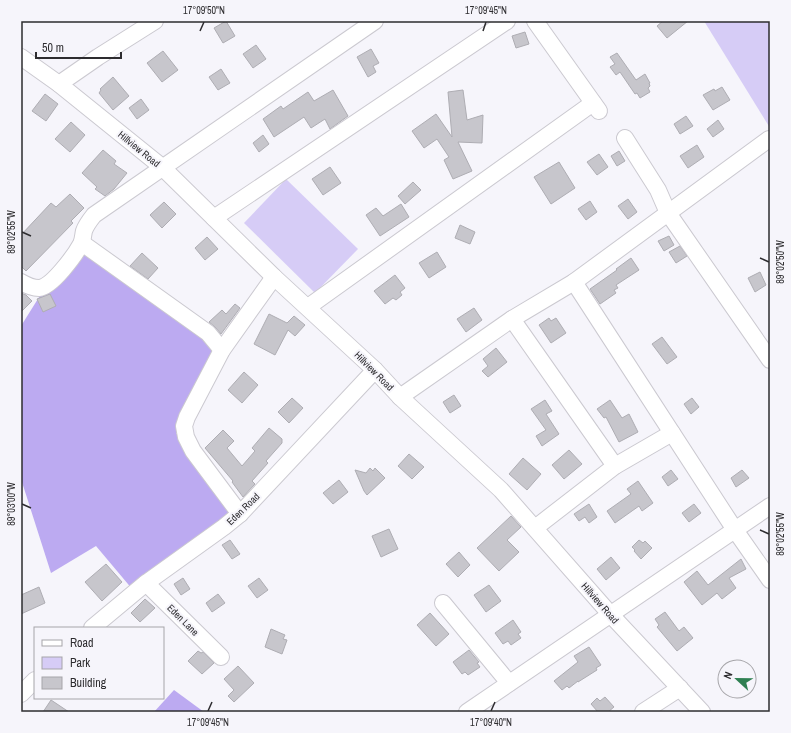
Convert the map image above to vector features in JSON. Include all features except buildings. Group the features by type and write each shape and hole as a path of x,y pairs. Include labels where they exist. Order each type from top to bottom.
{"street":[{"path":"59,84 155,21"},
{"path":"21,282 29,286 39,288 48,284 58,275 82,243 84,232 94,215 375,21"},
{"path":"214,218 508,21"},
{"path":"308,307 596,107 535,21"},
{"name":"Hillview Road","path":"21,57 59,84 162,167 274,277 308,307 375,370 400,397 501,490 611,615 702,712"},
{"path":"625,138 658,190 668,213 770,360"},
{"path":"400,397 512,319 574,282 769,139"},
{"path":"82,243 208,333 222,350"},
{"path":"240,514 194,451 186,437 184,426 187,417 222,350 274,277"},
{"path":"574,282 735,530 770,580"},
{"path":"512,319 615,466"},
{"name":"Eden Road","path":"93,627 146,583 240,514 375,370"},
{"path":"535,528 615,466 672,433"},
{"path":"467,712 770,506"},
{"name":"Eden Lane","path":"146,583 221,657"},
{"path":"443,603 509,683"},
{"path":"21,694 34,681"},
{"path":"643,712 680,688"}],"green space":[{"path":"704,21 770,21 770,128"},
{"path":"286,179 358,249 315,293 244,223"}],"shaded area":[{"path":"81,249 215,348 176,433 233,510 133,590 96,546 51,573 21,479 21,326 41,294"},
{"path":"174,690 204,712 154,712"}]}
